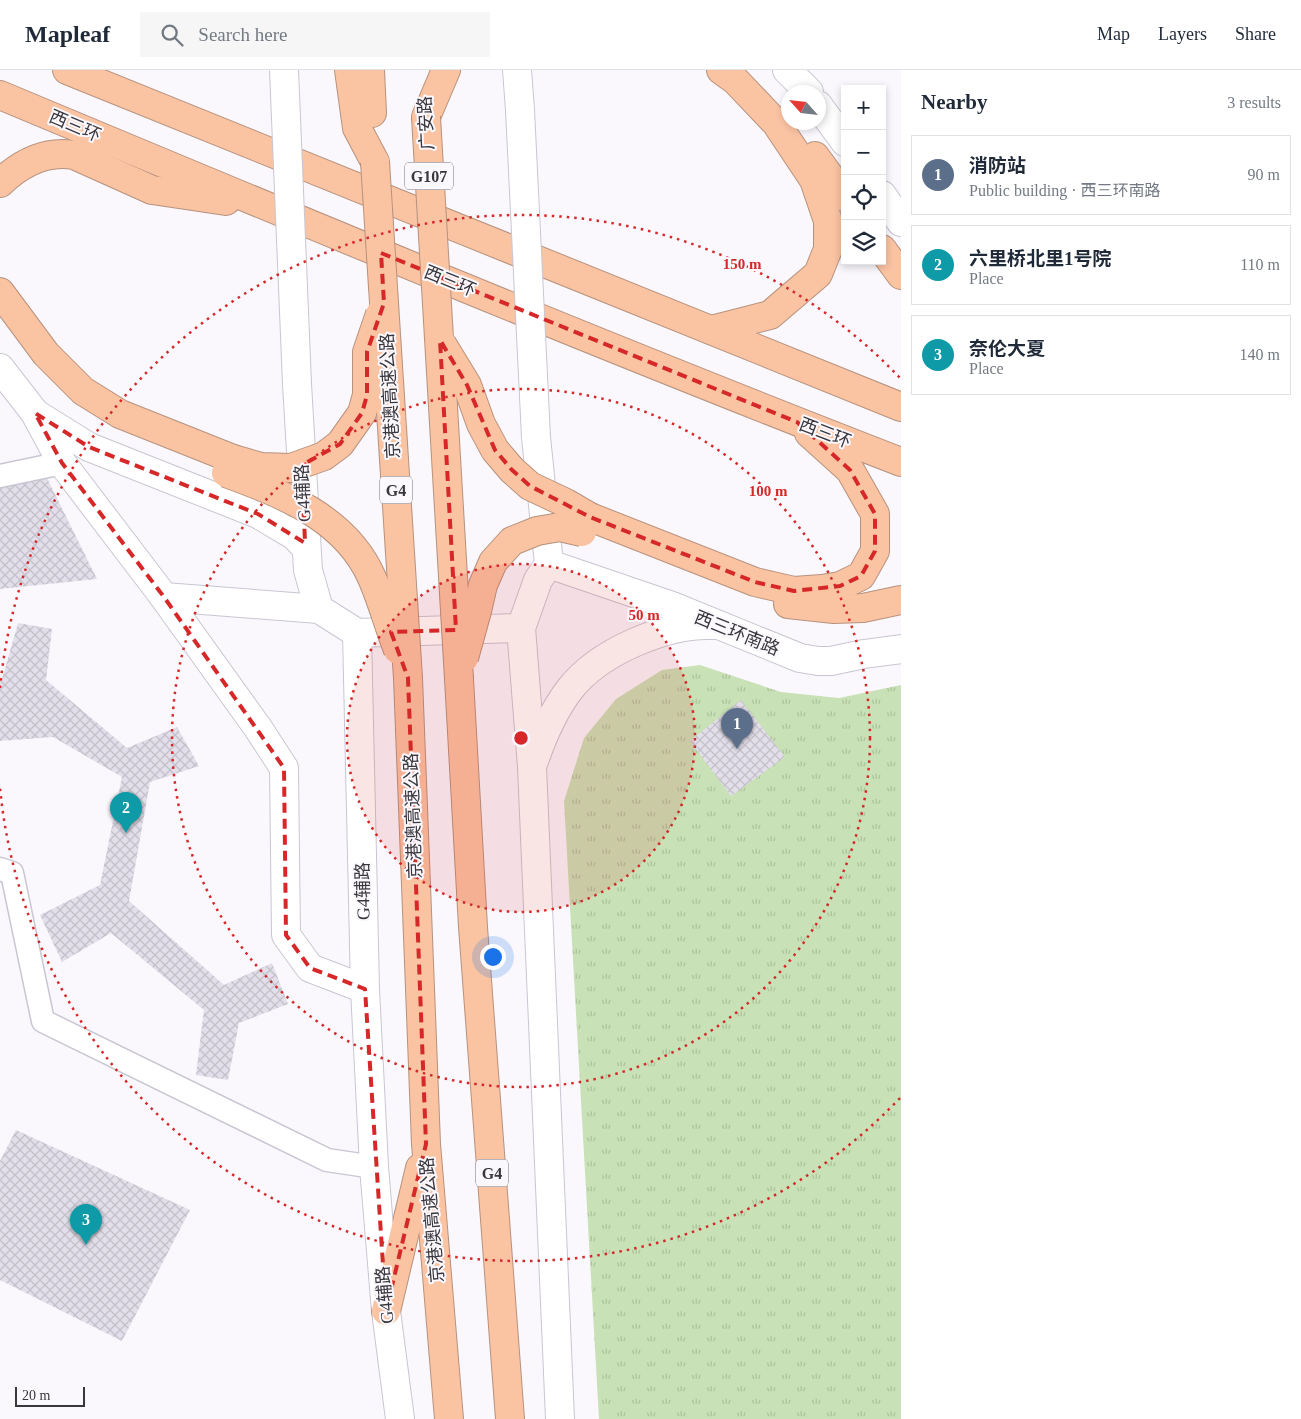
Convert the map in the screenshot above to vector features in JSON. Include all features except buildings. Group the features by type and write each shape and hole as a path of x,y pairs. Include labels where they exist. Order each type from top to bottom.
{"highway":[{"path":"67,70 901,407"},
{"path":"349,70 357,128 375,162"},
{"path":"370,70 375,162"},
{"name":"广安路","path":"423,70 432,235"},
{"path":"426,117 446,70"},
{"path":"711,330 770,314 818,274 828,249 828,221 814,180 776,124 735,80 721,70"},
{"path":"745,70 771,95 781,109"},
{"name":"西三环","path":"0,95 267,207 797,422 901,462"},
{"path":"797,130 841,191"},
{"path":"0,183 14,170 32,160 60,152 74,155 152,190 267,207"},
{"name":"京港澳高速公路","path":"375,162 408,678 426,1144 449,1419"},
{"name":"G4","path":"432,235 440,340 473,927 510,1419"},
{"path":"886,254 901,275"},
{"path":"0,292 46,354 83,390 120,414 229,466 317,514 336,529 353,548 371,578 408,678"},
{"path":"0,323 47,382 70,403 108,427 229,466 291,468 324,456 340,444 362,413 367,394 367,352 384,303"},
{"path":"440,340 467,385 481,424 495,450 512,470 530,486 566,504 586,524 738,594 800,606 834,609 863,608 901,600"},
{"path":"459,679 478,611 483,585 493,562 512,541 537,531 586,524 755,582 794,591 840,586 860,576 875,551 874,514 850,470 797,422"},
{"path":"386,1311 426,1144"}],"street":[{"name":"G4辅路","path":"284,70 306,548 308,570 319,609"},
{"path":"518,70 536,437 549,564 538,580 521,628 532,767 560,1419"},
{"path":"787,70 802,85"},
{"path":"826,116 841,137"},
{"path":"886,201 901,222"},
{"path":"0,368 35,413 62,463 164,597 258,728 284,768 286,935 310,968 365,989"},
{"path":"35,413 89,447 258,514 294,536 306,548"},
{"path":"0,476 62,463"},
{"name":"西三环南路","path":"549,564 672,606 800,658 831,661 901,649"},
{"path":"164,597 319,609 357,633 521,628"},
{"path":"532,767 554,712 571,688 592,667 621,649 654,633 692,625 717,625"},
{"name":"G4辅路","path":"357,633 365,989 374,1167 386,1311 400,1419"},
{"path":"0,869 12,873 43,1021 327,1160 374,1167"}],"highlighted area":[{"path":"381,253 797,422 850,470 875,514 875,551 861,576 840,586 794,591 755,582 590,517 530,486 512,470 495,450 467,385 440,340 456,630 391,632 408,678 426,1144 386,1311 365,989 310,968 286,935 284,768 164,597 62,463 35,413 89,447 258,514 305,543 302,465 340,444 362,413 367,395 367,352 384,303"}],"green space":[{"path":"700,665 781,692 839,698 901,685 901,1419 599,1419 564,801 584,738 616,699 662,670"}],"place":[{"name":"消防站","path":"737,749"},
{"name":"六里桥北里1号院","path":"126,833"},
{"name":"奈伦大夏","path":"86,1245"}]}
